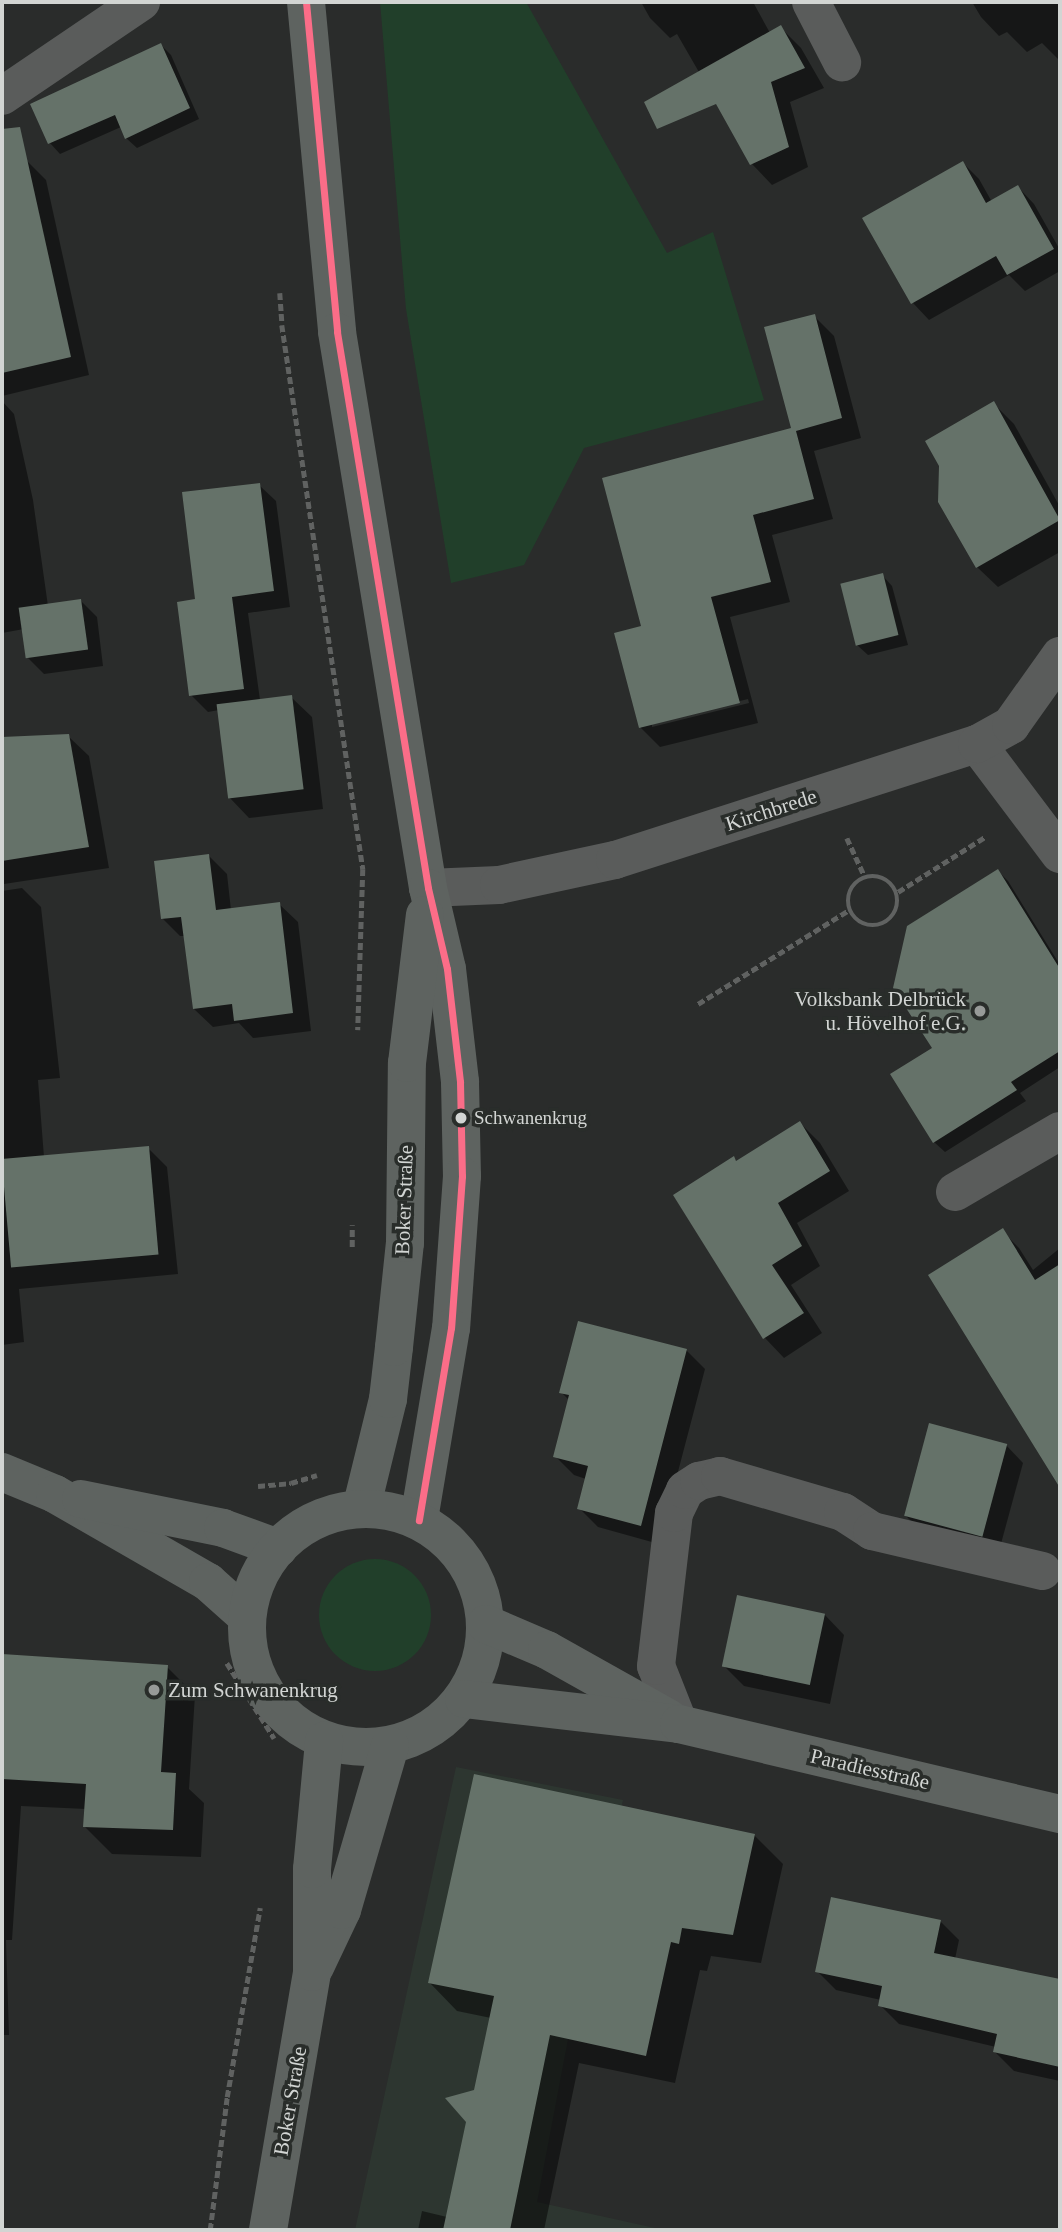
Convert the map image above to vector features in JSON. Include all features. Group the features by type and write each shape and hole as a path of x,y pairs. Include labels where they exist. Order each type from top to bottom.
{"main road":[{"name":"Boker Straße","path":"306,2 337,332 428,888 447,969 460,1082 462,1176 451,1328 419,1520"},
{"name":"Boker Straße","path":"361,1509 388,1399 394,1347 405,1242 407,1063 428,888"},
{"path":"2,1472 55,1494 208,1582 247,1617"},
{"path":"55,1494 223,1528 278,1548"},
{"path":"361,1509 390,1511 419,1520 453,1546 477,1582 486,1624 482,1663 464,1699 431,1729 390,1746 357,1748 324,1741 290,1720 265,1691 250,1656 247,1617 256,1580 278,1548 302,1528 330,1514 361,1509"},
{"name":"Paradiesstraße","path":"486,1624 547,1650 679,1724"},
{"name":"Paradiesstraße","path":"464,1699 679,1724 1060,1814"},
{"name":"Boker Straße","path":"268,2230 312,1972 312,1869 324,1741"},
{"name":"Boker Straße","path":"312,1972 342,1910 390,1746"}],"street":[{"path":"2,96 141,2"},
{"path":"811,2 842,62"},
{"name":"Kirchbrede","path":"428,888 499,885 615,860 977,744 1011,725 1060,656"},
{"path":"977,744 1060,854"},
{"path":"955,1192 1060,1131"},
{"path":"679,1724 656,1666 674,1513 685,1490 699,1481 720,1476 843,1513 872,1531 1042,1571"}],"path":[{"path":"280,285 282,325 363,869 358,1034"},
{"path":"898,892 1028,811"},
{"path":"878,876 890,881 898,892 898,905 893,917 883,925 869,926 857,920 849,910 848,896 854,884 865,877 878,876"},
{"path":"698,1004 849,910"},
{"path":"351,1254 353,1213"},
{"path":"223,1528 239,1495 259,1485 290,1483 319,1474 325,1466"},
{"path":"222,1654 275,1740"},
{"path":"210,2230 227,2097 260,1907"}],"shaded area":[{"path":"456,1767 623,1800 568,2039 537,2202 664,2230 355,2230"}],"green space":[{"path":"380,2 526,2 667,253 713,232 764,400 584,448 524,565 451,583 406,309"},
{"path":"375,1559 397,1563 415,1575 427,1593 431,1615 427,1637 415,1655 397,1667 375,1671 353,1667 335,1655 323,1637 319,1615 323,1593 335,1575 353,1563"}],"building":[{"path":"781,25 805,68 771,82 789,147 750,165 716,104 657,129 644,102"},
{"path":"161,43 190,108 125,139 115,115 48,144 30,104"},
{"path":"20,127 71,357 2,373 2,129"},
{"path":"963,161 986,203 1018,185 1054,249 1007,275 996,256 911,304 862,218"},
{"path":"815,314 842,418 796,431 814,499 753,515 771,582 711,597 740,703 639,728 614,633 641,626 602,478 791,428 764,327"},
{"path":"994,401 1060,520 976,568 938,502 939,466 925,441"},
{"path":"260,483 274,591 232,597 244,689 189,696 177,602 195,599 182,492"},
{"path":"883,573 898,635 856,646 840,584"},
{"path":"81,599 88,650 26,658 19,608"},
{"path":"292,695 304,789 228,799 217,704"},
{"path":"69,734 89,847 2,861 2,737"},
{"path":"209,854 216,910 280,902 293,1013 234,1021 232,1004 193,1009 181,917 161,919 154,861"},
{"name":"Volksbank Delbrück u. Hövelhof e.G.","path":"998,869 1060,969 1060,1051 1011,1082 1017,1090 933,1143 890,1074 932,1048 893,988 907,926"},
{"path":"800,1121 830,1171 778,1203 802,1246 772,1265 804,1313 763,1339 673,1195 734,1156 736,1161"},
{"path":"149,1146 158,1255 11,1267 2,1159"},
{"path":"1003,1228 1035,1280 1060,1264 1060,1488 928,1275"},
{"path":"578,1321 687,1349 641,1526 577,1509 588,1466 553,1457 569,1395 559,1393"},
{"path":"929,1423 1007,1444 982,1537 904,1516"},
{"path":"737,1595 825,1614 810,1685 722,1666"},
{"path":"2,1654 168,1665 161,1772 176,1773 173,1830 83,1827 86,1784 2,1779"},
{"path":"474,1774 755,1834 733,1935 682,1928 679,1944 671,1942 646,2056 550,2035 510,2230 443,2230 466,2122 445,2098 474,2090 494,1996 428,1983"},
{"path":"831,1897 941,1920 934,1953 1060,1979 1060,2067 993,2052 997,2034 878,2006 882,1986 815,1972"}],"transit line":[{"path":"306,2 337,332 428,888 447,969 460,1082 462,1176 451,1328 419,1520"}],"place":[{"name":"Volksbank Delbrück u. Hövelhof e.G.","path":"980,1011"},
{"name":"Schwanenkrug","path":"461,1118"},
{"name":"Zum Schwanenkrug","path":"154,1690"}]}
